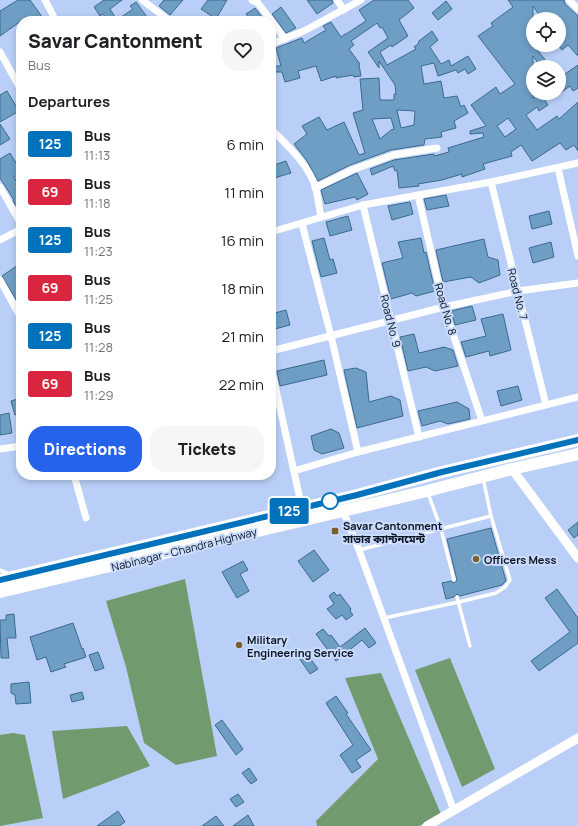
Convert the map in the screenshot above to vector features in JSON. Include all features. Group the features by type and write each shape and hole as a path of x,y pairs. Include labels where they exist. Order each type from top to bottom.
{"highway":[{"name":"Nabinagar - Chandra Highway","path":"0,580 357,495 442,472 578,440"},
{"name":"Nabinagar - Chandra Highway","path":"0,592 18,589 578,454"},
{"path":"0,573 15,576"},
{"path":"0,601 18,589"}],"street":[{"path":"45,0 53,16"},
{"path":"142,0 163,16"},
{"path":"252,0 258,3 268,16"},
{"path":"337,0 344,10"},
{"path":"276,42 304,31 361,0"},
{"path":"569,0 578,9"},
{"path":"276,27 285,39"},
{"path":"0,52 16,81"},
{"path":"276,134 305,167 315,188 321,217"},
{"path":"315,188 352,170 393,155 437,148"},
{"path":"276,231 363,205 491,182 578,163"},
{"path":"558,168 578,256"},
{"name":"Road No. 7","path":"491,182 546,405"},
{"path":"0,187 16,215"},
{"name":"Road No. 8","path":"418,195 444,307 482,421"},
{"name":"Road No. 9","path":"363,205 419,436"},
{"path":"302,224 331,336 358,452"},
{"path":"0,240 16,232"},
{"path":"0,280 16,309"},
{"path":"276,350 444,307 518,291 578,282"},
{"path":"276,390 302,508"},
{"path":"294,471 419,436 578,397"},
{"path":"0,449 16,447"},
{"path":"512,469 578,558"},
{"path":"75,480 86,518"},
{"path":"343,511 359,550 454,811"},
{"path":"427,826 578,738"}],"lane":[{"path":"384,618 496,593 505,587 510,580 491,516 483,477"},
{"path":"427,491 441,529 454,580"},
{"path":"359,550 491,516"},
{"path":"0,570 15,576"},
{"path":"457,596 470,646"}],"shaded area":[{"path":"185,579 217,756 176,765 144,743 126,667 106,601"},
{"path":"450,658 495,769 462,787 415,670"},
{"path":"381,673 441,814 419,826 317,826 316,821 378,759 345,678"},
{"path":"127,726 150,766 63,799 52,731"},
{"path":"13,733 25,735 43,818 0,826 0,735"}],"building":[{"path":"18,0 30,0 41,16 16,16 16,25 0,36 0,11"},
{"path":"104,0 122,0 110,9 114,16 104,16 103,14 100,16 94,7"},
{"path":"164,0 183,0 170,15 159,6"},
{"path":"208,0 227,0 218,16 212,16 201,9"},
{"path":"307,0 332,0 333,3 317,14"},
{"path":"374,0 408,0 414,8 399,20 408,36 392,47 391,45 380,52 387,65 416,49 414,47 419,41 432,31 438,40 430,47 441,64 449,60 451,66 468,56 476,69 468,74 465,69 458,73 456,70 438,76 434,63 421,66 424,84 441,81 444,98 457,96 461,107 464,105 468,113 454,121 456,128 441,132 442,137 425,139 424,145 391,150 350,165 318,181 307,161 294,144 307,134 302,126 319,117 327,130 344,122 359,155 365,153 353,113 363,110 360,79 379,78 380,100 394,100 394,94 396,94 395,85 379,61 379,68 368,52 388,38 382,27 380,28 377,23 351,41 354,45 349,49 360,64 361,76 354,77 353,75 336,78 336,76 321,81 316,66 298,71 300,78 285,82 282,72 276,72 276,66 281,66 276,48 302,38 304,43 326,30 323,26 331,22 341,37 366,21 359,10","holes":["397,110 415,111 414,125 401,128","391,118 394,129 380,139 372,119"]},
{"path":"508,0 564,0 565,4 578,16 578,56 568,45 566,47 566,12 537,12 533,6 533,12 526,12 526,52 539,52 545,60 536,60 533,56 533,60 526,60 526,100 545,100 548,105 539,111 537,107 526,115 537,130 557,116 559,119 578,102 578,151 574,145 566,150 560,143 532,161 521,145 511,152 512,156 483,164 485,169 462,177 462,174 442,180 418,184 419,186 399,188 397,170 395,171 393,166 372,175 370,169 394,160 434,154 434,156 449,152 448,148 484,137 483,133 470,134 470,131 486,126 471,105 496,87 500,94 515,84 478,36 493,26 491,23 513,7","holes":["508,118 516,129 505,137 497,126"]},
{"path":"446,1 452,9 438,20 432,13"},
{"path":"136,2 146,16 123,16 133,9 130,6"},
{"path":"281,7 296,28 286,33 276,19 276,16 272,14"},
{"path":"255,8 261,16 248,16 246,14"},
{"path":"578,65 578,88 573,91 570,86 566,89 566,73"},
{"path":"7,91 16,106 16,113 0,122 0,95"},
{"path":"0,124 10,139 0,145"},
{"path":"10,153 16,163 16,176 14,177 16,181 16,206 0,178 0,159"},
{"path":"286,161 291,173 276,178 276,164"},
{"path":"357,173 368,194 357,200 355,197 325,204 321,190"},
{"path":"446,195 449,206 427,210 424,199"},
{"path":"410,202 413,214 392,220 388,206"},
{"path":"549,211 552,224 532,229 529,216"},
{"path":"348,216 352,230 330,236 326,222"},
{"path":"324,238 330,260 333,259 337,273 321,277 312,241"},
{"path":"421,238 424,253 426,252 435,291 416,296 412,293 391,299 382,263 403,258 398,242"},
{"path":"484,239 488,257 498,260 500,275 479,283 471,277 443,282 436,250"},
{"path":"551,242 554,257 533,263 529,248"},
{"path":"16,266 16,300 2,276"},
{"path":"472,306 476,320 455,325 451,311"},
{"path":"286,310 290,325 276,329 276,313"},
{"path":"503,314 511,350 490,356 489,351 466,357 461,342 486,336 481,319"},
{"path":"414,334 419,353 444,347 453,350 458,366 435,371 426,367 408,371 400,337"},
{"path":"324,360 327,375 280,386 277,371"},
{"path":"356,368 366,372 369,402 391,396 400,400 403,416 357,428 344,370"},
{"path":"518,386 522,400 501,406 497,391"},
{"path":"16,400 15,415 11,401"},
{"path":"457,402 469,409 470,419 448,424 440,421 422,426 418,411"},
{"path":"9,413 12,433 0,435 0,415"},
{"path":"331,429 339,433 344,448 322,454 314,450 311,436"},
{"path":"578,522 578,535 574,538 568,530"},
{"name":"Officers Mess","path":"491,528 506,581 502,585 460,596 457,594 454,597 446,599 442,583 451,581 454,583 457,580 447,539"},
{"path":"314,550 329,570 313,582 298,561"},
{"path":"243,561 248,570 240,574 249,591 237,598 222,572"},
{"path":"557,589 578,618 578,643 539,671 531,661 570,632 545,598"},
{"path":"334,592 337,596 340,594 351,609 350,611 353,615 346,620 342,615 336,619 327,609 334,604 329,596"},
{"path":"14,614 16,638 7,638 9,658 1,658 0,620 6,620 6,615"},
{"path":"73,623 86,657 64,664 66,667 51,672 46,657 37,660 30,637"},
{"path":"365,628 376,643 369,648 362,640 336,661 316,634 323,629 329,636 331,635 340,647"},
{"path":"304,650 318,669 310,674 297,655"},
{"path":"98,652 104,668 95,671 89,655"},
{"path":"29,682 31,703 16,704 15,695 11,693 11,684"},
{"path":"82,692 84,699 72,702 70,695"},
{"path":"336,696 348,713 346,714 371,750 356,760 361,767 352,773 340,755 353,745 326,703"},
{"path":"222,720 243,749 236,755 215,725"},
{"path":"249,768 257,780 251,784 242,773"},
{"path":"238,794 244,802 236,807 230,799"},
{"path":"118,811 125,822 119,826 97,826"},
{"path":"248,815 254,826 233,826"},
{"path":"216,816 224,826 202,826"}],"bus line":[{"name":"125","path":"0,580 120,550 357,495 442,472 578,440"}],"place":[{"name":"Savar Cantonment সাভার ক্যান্টনমেন্ট","path":"335,531"},
{"name":"Officers Mess","path":"476,559"},
{"name":"Military Engineering Service","path":"239,645"}]}
